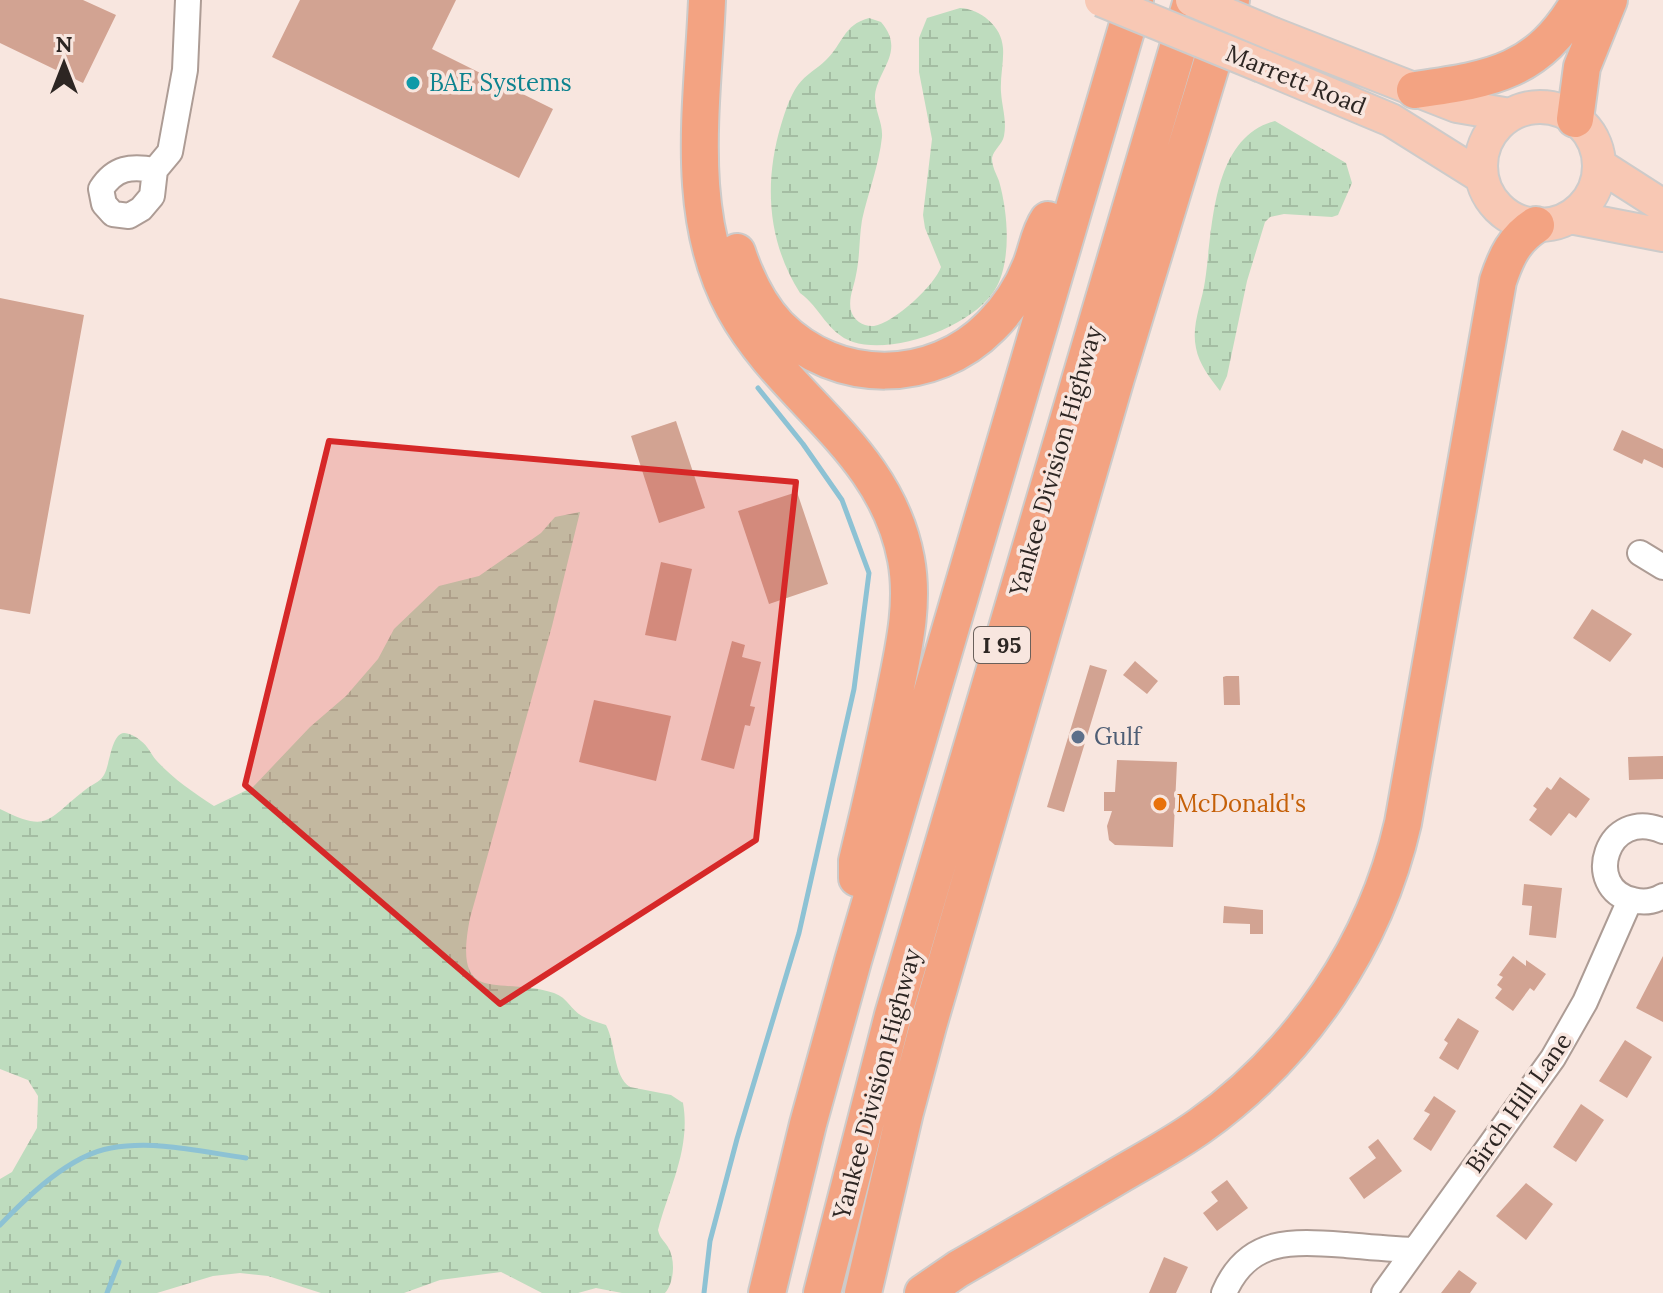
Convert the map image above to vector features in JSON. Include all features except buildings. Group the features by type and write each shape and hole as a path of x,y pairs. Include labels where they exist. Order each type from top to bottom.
{"highway":[{"path":"707,0 701,182 705,229 717,269 731,303 749,331 855,454 879,487 895,518 907,562 910,592 906,636 857,861 853,961"},
{"path":"731,0 726,180 728,214 735,245 748,280 771,318 796,342 833,362 863,370 904,371 939,361 983,334 1020,288 1044,226 1092,146"},
{"name":"I 95","path":"767,1293 808,1124 853,961 1135,0"},
{"name":"Yankee Division Highway","path":"822,1293 889,1030 1192,0"},
{"path":"863,1293 932,1011 1116,378 1231,0"},
{"path":"1415,90 1469,82 1501,73 1524,62 1555,36 1580,0"},
{"path":"1575,119 1582,67 1609,0"},
{"path":"923,1293 958,1269 1182,1139 1220,1111 1286,1049 1323,1002 1348,962 1386,881 1403,823 1495,292 1510,250 1524,232 1553,221"}],"main road":[{"name":"Marrett Road","path":"1101,0 1391,120 1482,177"},
{"name":"Marrett Road","path":"1192,0 1457,106 1510,115"},
{"path":"1553,221 1592,195 1599,165 1595,144 1575,119 1565,113 1531,108 1510,115 1501,122 1487,140 1481,162 1488,196 1504,213 1525,224 1553,221 1663,235"},
{"path":"1599,165 1663,206"}],"street":[{"path":"155,170 170,152 185,70 188,0"},
{"path":"1640,553 1663,567"},
{"path":"1663,831 1638,825 1624,830 1607,851 1604,865 1607,877 1619,894 1630,900 1651,901 1663,896"},
{"name":"Birch Hill Lane","path":"1384,1293 1568,1034 1630,900"},
{"path":"1224,1293 1243,1262 1264,1249 1287,1243 1414,1250"}],"highlighted area":[{"path":"329,441 796,482 756,840 500,1004 245,785"}],"green space":[{"path":"960,8 989,20 1002,40 1001,86 1005,130 992,158 1006,220 1002,274 999,283 980,306 948,328 888,345 853,342 837,333 800,293 781,253 775,232 771,189 772,168 783,120 798,85 832,54 848,30 869,18 881,22 891,42 891,51 875,95 882,137 862,220 850,302 852,315 860,323 874,326 892,318 913,302 941,267 923,215 932,139 919,72 919,38 927,18"},
{"path":"1275,121 1346,163 1352,183 1338,215 1284,214 1270,217 1265,222 1247,281 1227,376 1220,391 1202,365 1195,339 1214,212 1227,165 1238,146 1254,131"},
{"path":"580,512 552,626 470,918 466,947 468,966 474,977 485,983 554,993 582,1016 606,1025 624,1082 630,1087 671,1095 683,1103 682,1152 658,1230 671,1252 673,1265 665,1293 622,1293 596,1288 578,1293 542,1293 501,1272 440,1280 404,1293 321,1293 268,1276 240,1273 213,1276 157,1293 0,1293 0,1179 12,1172 37,1128 38,1096 28,1080 0,1069 0,809 29,821 47,820 102,778 116,739 124,733 131,734 146,745 169,773 214,806 253,787 310,727 346,696 378,659 394,629 439,586 479,576 541,533 555,517"}],"waterway":[{"path":"704,1293 710,1241 799,933 854,689 869,573 842,500 758,388"},
{"path":"0,1225 51,1178 96,1152 145,1145 246,1158"},
{"path":"107,1293 119,1262"}],"place":[{"name":"BAE Systems","path":"413,83"},
{"name":"Gulf","path":"1078,737"},
{"name":"McDonald's","path":"1160,804"}]}
